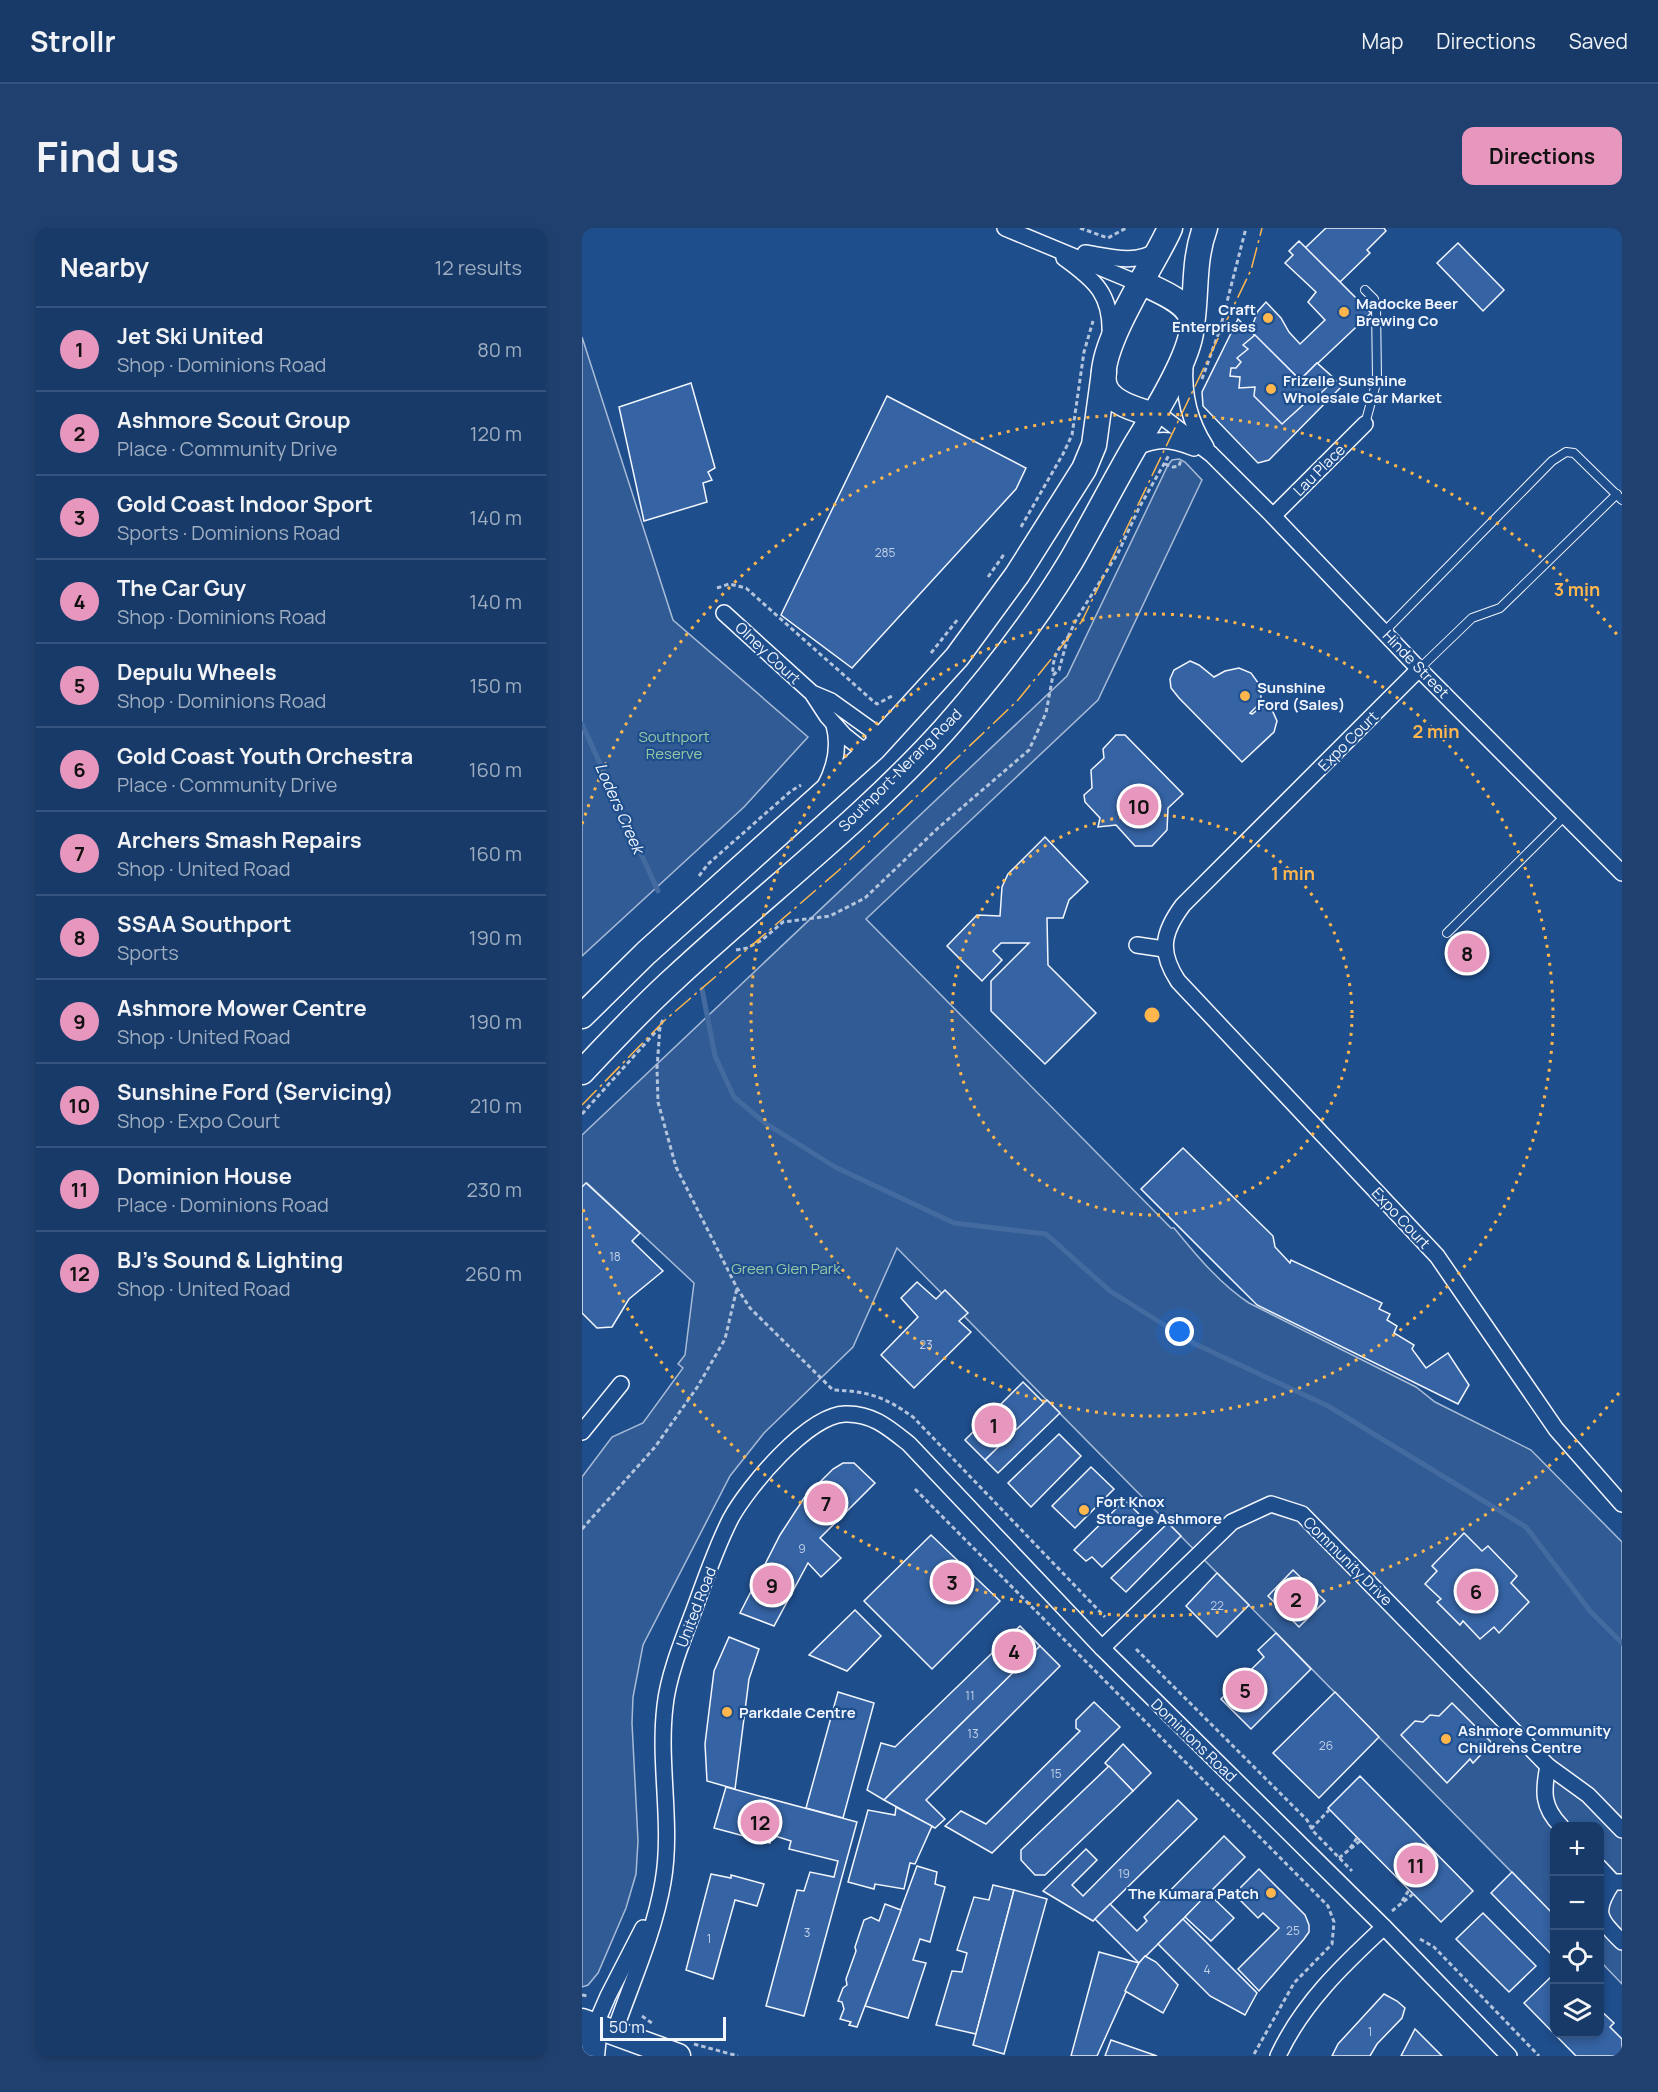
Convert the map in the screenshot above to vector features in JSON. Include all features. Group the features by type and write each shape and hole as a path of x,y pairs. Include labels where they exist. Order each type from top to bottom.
{"main road":[{"path":"1192,325 1197,293 1196,259 1205,228"},
{"path":"582,1016 646,953 874,748 951,664 1000,599 1084,469 1094,445 1106,361 1122,317 1166,237"},
{"path":"1141,283 1187,309 1192,325"},
{"name":"Southport-Nerang Road","path":"582,1072 675,978 858,816 944,729 1023,632 1070,562 1170,387 1186,350 1192,325"},
{"path":"1106,361 1104,382 1107,391 1118,401 1155,414"},
{"path":"874,748 900,775"},
{"path":"591,2056 597,2027"},
{"path":"597,2027 606,2056"},
{"path":"597,2027 678,2056"}],"street":[{"path":"1005,228 1141,283"},
{"path":"1050,248 1132,259 1150,255 1166,237"},
{"path":"1050,248 1093,280 1106,300 1110,315 1106,361"},
{"name":"Hinde Street","path":"1186,350 1185,402 1194,425 1211,454"},
{"name":"Hinde Street","path":"1155,414 1211,454 1274,516 1419,669 1622,873"},
{"name":"Lau Place","path":"1274,516 1365,424"},
{"name":"Hinde Street","path":"1134,448 1162,439 1178,442 1211,454"},
{"name":"Olney Court","path":"724,613 812,693 834,725 859,747 874,748 873,731 831,701 812,693"},
{"name":"Expo Court","path":"1419,669 1183,906 1173,918 1167,932 1164,949 1170,969 1178,981 1437,1256 1556,1429 1622,1503"},
{"path":"816,801 834,765 837,742 834,725"},
{"path":"1137,945 1164,949"},
{"path":"582,1432 621,1384"},
{"name":"United Road","path":"597,2027 638,1969 661,1893 667,1845 662,1757 665,1703 680,1646 732,1517 768,1468 810,1427 843,1413 864,1415 881,1422"},
{"name":"Dominions Road","path":"881,1422 909,1444 1102,1648 1384,1927 1509,2056"},
{"name":"Community Drive","path":"1102,1648 1232,1522 1271,1504 1302,1514 1548,1766 1588,1795 1622,1830"},
{"path":"1548,1766 1544,1798 1557,1822"},
{"path":"1604,1871 1617,1882 1603,1898 1600,1911 1603,1923 1622,1942"},
{"path":"1278,2056 1285,2040 1310,2003 1344,1965 1384,1927"}],"lane":[{"path":"1365,290 1374,299 1376,305 1377,380 1365,424"},
{"path":"1384,632 1552,461 1566,452 1574,453 1619,497 1500,608 1472,618 1419,669"},
{"path":"1447,933 1565,816"}],"path":[{"path":"1080,228 1108,238 1126,228"},
{"path":"1200,384 1220,328 1246,228"},
{"path":"1019,531 1072,435 1084,352 1096,311"},
{"path":"1053,675 1059,670 1068,637 1077,618 1119,553 1139,508 1170,453 1177,454 1181,459 1179,466 1164,465"},
{"path":"983,584 1008,549"},
{"path":"717,588 724,584 732,584 749,590 877,704 897,692"},
{"path":"930,654 964,611"},
{"path":"729,952 747,948 762,940 783,922 830,916 865,898 938,828 1029,750 1046,713 1053,675 1052,661 1068,637"},
{"path":"582,1113 660,1027 669,1007"},
{"path":"660,1027 657,1068 658,1102 676,1167 737,1288 750,1308 833,1390 853,1390 874,1394 894,1403 913,1417 1105,1617"},
{"path":"582,1529 655,1447 698,1386 725,1339 737,1288"},
{"path":"915,1489 1332,1913 1334,1922 1332,1944 1294,1983 1253,2056"},
{"path":"1136,1649 1307,1820 1311,1829 1354,1873"},
{"path":"1311,1829 1329,1810"},
{"path":"1340,1858 1359,1839"},
{"path":"1399,1905 1409,1890"},
{"path":"1385,1904 1392,1911 1413,1894"},
{"path":"1414,1934 1434,1947 1539,2056"},
{"path":"582,1995 588,1996"}],"green space":[{"name":"Southport Reserve","path":"582,337 673,620 808,737 744,807 582,956"},
{"name":"Green Glen Park","path":"1179,459 1185,462 1202,480 1098,700 866,919 1171,1228 1174,1228 1228,1287 1249,1303 1416,1387 1435,1402 1531,1450 1622,1542 1622,1984 1604,1965 1604,1822 1550,1822 1550,1911 897,1248 853,1347 764,1433 730,1476 643,1645 633,1697 632,1723 638,1841 636,1874 626,1908 598,1973 588,1985 582,1987 582,1477 612,1437 643,1423 683,1368 678,1364 685,1355 694,1283 587,1183 582,1187 582,1135 1067,676 1172,460"}],"building":[{"path":"1326,228 1384,228 1386,231 1367,250 1370,253 1340,282 1305,248"},
{"name":"Madocke Beer Brewing Co","path":"1299,241 1371,313 1300,380 1250,331 1258,311 1266,302 1300,344 1325,320 1308,302 1316,292 1285,263 1293,255 1289,251"},
{"path":"1458,243 1504,290 1483,311 1437,263"},
{"name":"Frizelle Sunshine Wholesale Car Market","path":"1238,319 1300,380 1317,363 1342,386 1269,460 1258,463 1203,406 1202,392"},
{"path":"1255,335 1300,380 1317,363 1335,379 1316,398 1313,396 1282,424 1254,396 1255,387 1239,388 1240,377 1230,376 1231,368 1236,368 1241,362 1237,358 1248,349 1243,345"},
{"path":"691,383 715,468 708,472 712,480 703,483 707,502 644,521 619,407"},
{"path":"887,396 1026,468 1016,489 852,668 781,615"},
{"path":"1190,661 1214,677 1225,671 1239,668 1251,673 1259,684 1261,697 1258,705 1250,713 1267,707 1273,712 1277,721 1274,732 1242,762 1171,688 1170,679 1174,670"},
{"path":"1116,735 1125,735 1183,794 1168,808 1167,830 1152,846 1135,846 1116,825 1098,827 1100,818 1085,802 1084,795 1092,788 1091,770 1104,758 1103,749"},
{"path":"1045,837 1088,882 1069,900 1063,918 1047,918 1048,965 1096,1013 1045,1064 991,1011 991,981 1029,943 1001,943 993,951 1002,960 982,981 947,946 977,915 1000,916 1002,887 1008,874"},
{"path":"1183,1148 1273,1236 1275,1247 1290,1263 1291,1260 1382,1303 1379,1309 1390,1314 1387,1320 1397,1326 1394,1333 1414,1345 1412,1349 1426,1368 1448,1353 1469,1385 1458,1404 1257,1305 1141,1189"},
{"path":"586,1183 640,1233 632,1241 663,1271 629,1299 612,1327 597,1328 582,1313 582,1187"},
{"path":"917,1282 936,1299 945,1290 968,1313 959,1321 971,1332 914,1388 881,1355 918,1317 901,1298"},
{"path":"1023,1382 1044,1403 985,1460 965,1440"},
{"path":"1047,1400 1060,1413 998,1473 985,1460"},
{"path":"1059,1434 1081,1456 1031,1507 1008,1483"},
{"path":"843,1463 854,1463 875,1483 820,1538 841,1558 821,1577 808,1563 774,1626 740,1613 780,1535 804,1498 833,1469"},
{"path":"1091,1467 1114,1489 1075,1528 1052,1506"},
{"path":"1125,1500 1148,1523 1102,1567 1092,1557 1086,1561 1074,1550"},
{"path":"1168,1523 1181,1536 1126,1592 1111,1578"},
{"path":"1464,1533 1482,1551 1488,1546 1517,1576 1511,1583 1529,1602 1499,1633 1494,1627 1480,1639 1463,1621 1460,1625 1437,1602 1441,1599 1425,1584 1437,1571 1432,1566"},
{"path":"931,1535 1000,1601 932,1669 864,1601"},
{"path":"1293,1570 1325,1601 1299,1627 1268,1596"},
{"path":"1217,1573 1249,1605 1217,1637 1186,1606"},
{"path":"855,1610 881,1636 847,1671 809,1655"},
{"path":"1020,1626 1040,1646 884,1800 867,1790 881,1743 895,1747"},
{"path":"1276,1633 1311,1669 1251,1729 1221,1699 1264,1657 1258,1650"},
{"name":"Parkdale Centre","path":"729,1637 759,1649 749,1679 735,1789 707,1781 705,1744 714,1671"},
{"path":"1040,1646 1060,1666 926,1800 945,1819 935,1828 884,1800"},
{"path":"838,1692 874,1703 843,1818 806,1808"},
{"path":"1335,1692 1379,1737 1319,1798 1273,1753"},
{"path":"1094,1702 1120,1727 992,1853 945,1826 961,1811 986,1824 1080,1731 1076,1728 1076,1720"},
{"name":"Ashmore Community Childrens Centre","path":"1452,1703 1492,1743 1473,1763 1470,1759 1447,1783 1401,1735 1415,1721 1423,1722 1430,1715 1439,1716"},
{"path":"1123,1744 1151,1773 1133,1791 1105,1763"},
{"path":"1109,1766 1133,1791 1045,1875 1035,1875 1021,1860 1021,1850"},
{"path":"1360,1776 1473,1891 1441,1922 1328,1808"},
{"path":"726,1787 857,1822 804,2016 766,2006 797,1890 804,1891 810,1872 834,1877 838,1861 789,1849 791,1841 772,1835 770,1843 714,1828"},
{"path":"1178,1800 1197,1819 1093,1921 1043,1891 1086,1849 1097,1860 1072,1885 1083,1896"},
{"path":"896,1807 932,1826 915,1864 910,1863 904,1889 875,1884 874,1889 848,1882 868,1810 895,1815"},
{"path":"1224,1836 1245,1857 1139,1963 1095,1919 1110,1904 1137,1931 1147,1921 1144,1917"},
{"path":"917,1866 937,1872 935,1884 945,1887 930,1942 920,1939 913,1960 926,1963 908,2018 865,2006"},
{"path":"1259,1869 1305,1915 1309,1932 1259,1991 1238,1969 1279,1928 1263,1913 1258,1918 1234,1894"},
{"path":"1512,1872 1550,1911 1550,1953 1491,1893"},
{"path":"711,1874 731,1878 731,1875 764,1884 757,1906 735,1900 713,1979 686,1970"},
{"path":"993,1885 1014,1890 976,2034 936,2025 952,1971 962,1972 967,1953 957,1950 974,1897 989,1900"},
{"path":"1014,1890 1047,1899 1004,2054 973,2045"},
{"path":"1208,1893 1234,1918 1211,1941 1185,1917"},
{"path":"885,1904 901,1910 857,2027 849,2025 851,2022 840,2019 844,2009 842,2002 838,2001 843,1988 847,1985 846,1979 864,1920 871,1917 879,1921"},
{"path":"1483,1913 1536,1966 1509,1992 1456,1939"},
{"path":"1183,1919 1257,1993 1245,2015 1210,1996 1158,1944"},
{"path":"1099,1952 1139,1963 1097,2056 1071,2056"},
{"path":"1145,1956 1156,1962 1178,1985 1163,2013 1125,1991"},
{"path":"1550,1978 1550,2030 1524,2003"},
{"path":"1384,1994 1405,2008 1402,2018 1377,2044 1370,2056 1332,2056 1338,2044"},
{"path":"1604,2014 1614,2023 1610,2027 1622,2039 1622,2056 1576,2056 1558,2038 1604,2038"},
{"path":"1415,2029 1442,2056 1401,2056"},
{"path":"1111,2040 1157,2056 1105,2056"}],"waterway":[{"name":"Loders Creek","path":"582,724 658,891"},
{"path":"702,989 715,1056 734,1097 765,1123 835,1167 954,1223 1046,1234 1110,1291 1195,1344 1328,1406 1526,1527 1590,1611 1622,1643"}],"power":[{"path":"582,1105 664,1021 838,871 1018,700 1082,621 1251,270 1262,228"}],"place":[{"name":"Madocke Beer Brewing Co","path":"1344,312"},
{"name":"Craft Enterprises","path":"1268,318"},
{"name":"Frizelle Sunshine Wholesale Car Market","path":"1271,389"},
{"name":"Sunshine Ford (Sales)","path":"1245,696"},
{"name":"Sunshine Ford (Servicing)","path":"1139,806"},
{"name":"SSAA Southport","path":"1467,953"},
{"name":"Jet Ski United","path":"994,1425"},
{"name":"Archers Smash Repairs","path":"826,1503"},
{"name":"Fort Knox Storage Ashmore","path":"1084,1510"},
{"name":"Gold Coast Indoor Sport","path":"952,1582"},
{"name":"Ashmore Mower Centre","path":"772,1585"},
{"name":"Gold Coast Youth Orchestra","path":"1476,1591"},
{"name":"Ashmore Scout Group","path":"1296,1599"},
{"name":"The Car Guy","path":"1014,1651"},
{"name":"Depulu Wheels","path":"1245,1690"},
{"name":"Parkdale Centre","path":"727,1712"},
{"name":"Ashmore Community Childrens Centre","path":"1446,1739"},
{"name":"BJ's Sound & Lighting","path":"760,1822"},
{"name":"Dominion House","path":"1416,1865"},
{"name":"The Kumara Patch","path":"1271,1893"}]}
